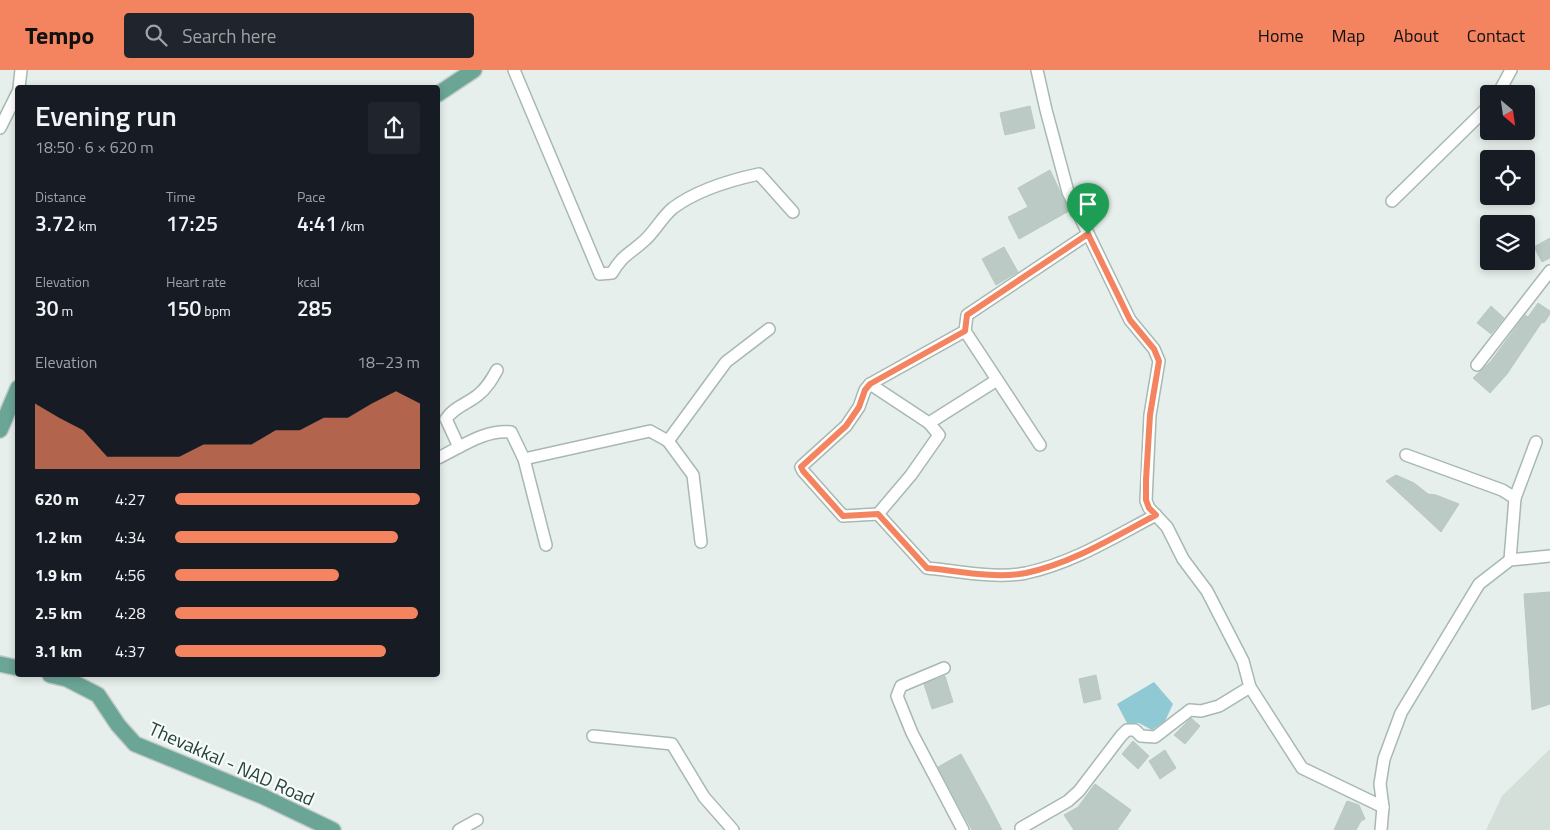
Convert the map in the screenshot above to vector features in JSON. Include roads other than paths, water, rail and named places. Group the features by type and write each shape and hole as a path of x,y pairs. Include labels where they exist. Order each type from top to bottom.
{"main road":[{"path":"440,93 474,70"},
{"path":"0,430 15,395"},
{"path":"0,664 15,667"},
{"name":"Thevakkal - NAD Road","path":"58,677 67,679 98,695 118,725 135,744 262,796 334,830"}],"street":[{"path":"20,85 21,70"},
{"path":"514,70 600,274 612,273 620,259 645,240 672,208 699,194 736,179 759,174 793,212"},
{"path":"1037,70 1068,192 1130,320 1154,349 1159,361 1150,415 1146,480 1146,500 1149,508 1167,527 1183,559 1207,591 1243,661 1250,687 1302,768 1383,807"},
{"path":"1503,85 1511,70"},
{"path":"0,128 15,98"},
{"path":"1392,201 1480,115"},
{"path":"1040,445 965,331 967,315 1088,234"},
{"path":"1477,365 1550,271"},
{"path":"668,440 726,362 769,329"},
{"path":"870,384 929,423 939,435 911,475 878,514 843,516 801,467 846,426 859,407 865,390 870,384 965,331"},
{"path":"460,447 446,419 451,412 478,395 490,384 497,370"},
{"path":"929,423 997,380"},
{"path":"440,457 498,430 511,432 524,458 546,545"},
{"path":"524,458 650,431 668,440 694,475 701,542"},
{"path":"1510,560 1515,498 1536,442"},
{"path":"1406,455 1502,490 1515,498"},
{"path":"878,514 927,568 998,575 1026,573 1084,553 1156,515"},
{"path":"1381,830 1383,807 1380,784 1383,767 1401,713 1479,584 1510,560 1550,556"},
{"path":"944,668 901,686 897,696 912,733 963,830"},
{"path":"1020,829 1068,801 1079,791 1120,736 1127,730 1135,730 1141,736 1156,736 1190,710 1201,711 1219,706 1250,687"},
{"path":"592,736 672,744 704,797 733,830"},
{"path":"459,830 477,820"}],"water":[{"path":"1154,682 1173,704 1165,721 1152,730 1139,723 1127,723 1117,704"}]}
